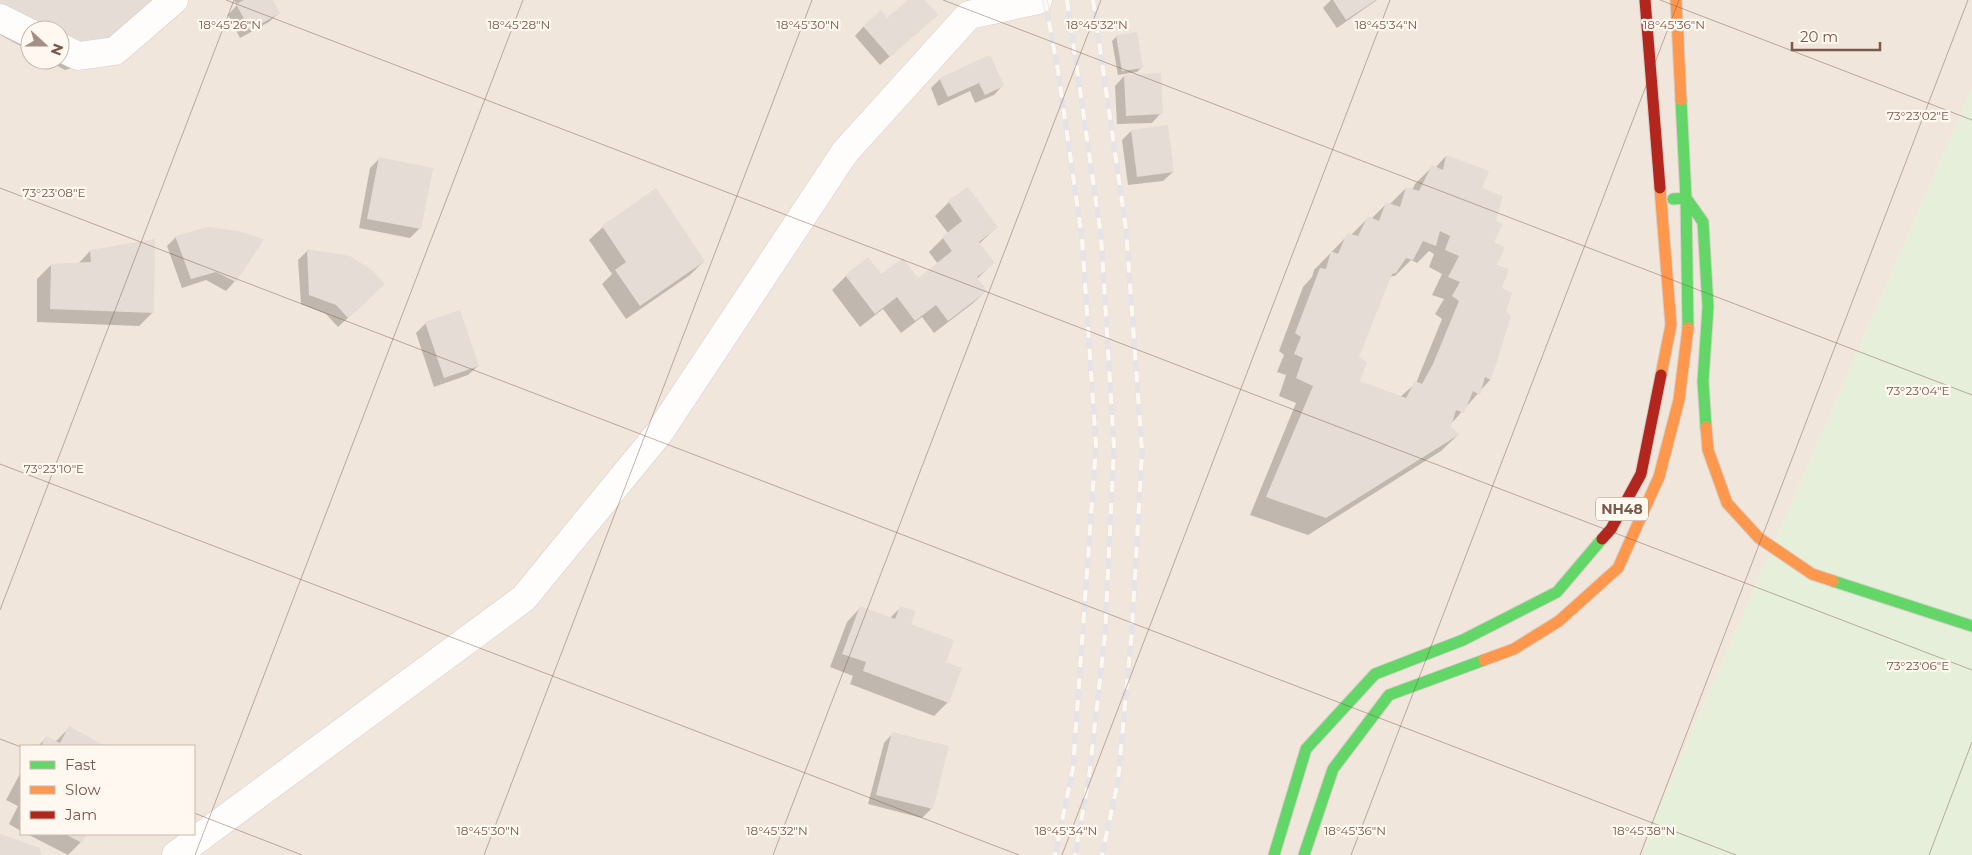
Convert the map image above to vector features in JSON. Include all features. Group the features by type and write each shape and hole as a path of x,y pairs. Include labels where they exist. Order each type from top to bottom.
{"main road":[{"name":"NH48","path":"1274,855 1306,749 1375,674 1463,640 1557,592 1611,529 1640,474 1671,325 1645,0"},
{"name":"NH48","path":"1304,855 1333,769 1389,695 1514,649 1559,621 1618,568 1659,477 1679,400 1689,324 1686,198 1676,0"},
{"path":"1661,200 1686,198 1703,222 1708,307 1703,382 1708,450 1727,503 1759,538 1812,574 1972,626"}],"street":[{"path":"70,52 78,56 115,51 174,0"},
{"path":"176,855 524,598 659,433 845,152 969,15 1038,0"},
{"path":"0,18 20,28"}],"shaded area":[{"path":"0,0 1972,0 1972,88 1651,826 1644,855 0,855"}],"green space":[{"path":"1972,88 1972,855 1644,855 1651,826"}],"building":[{"path":"0,0 155,0 106,46 70,41 70,20 22,20 0,8"},
{"path":"244,0 273,0 280,13 250,30 236,4"},
{"path":"908,0 925,0 938,15 890,57 863,26 881,10 887,18"},
{"path":"1333,0 1376,0 1346,20"},
{"path":"1137,32 1143,68 1122,71 1116,35"},
{"path":"990,55 1004,86 985,95 979,83 948,97 939,78"},
{"path":"1161,73 1163,114 1126,116 1124,75"},
{"path":"1168,125 1174,172 1137,177 1131,130"},
{"path":"1446,155 1489,171 1482,188 1503,196 1496,221 1503,223 1494,242 1505,247 1497,265 1509,269 1502,288 1512,293 1506,312 1511,316 1491,380 1485,377 1480,395 1473,391 1464,413 1456,410 1451,427 1460,434 1326,518 1266,497 1313,386 1296,378 1303,358 1294,354 1301,337 1295,333 1320,268 1326,269 1331,251 1338,254 1347,233 1358,236 1368,216 1379,221 1386,202 1400,207 1406,187 1419,191 1432,165 1443,170","holes":["1440,231 1450,236 1445,250 1459,256 1448,277 1460,282 1452,296 1459,301 1433,364 1422,384 1415,381 1406,398 1360,381 1367,362 1359,357 1392,274 1396,273 1406,258 1413,260 1423,241 1436,246"]},
{"path":"379,157 433,168 421,229 367,219"},
{"path":"968,187 998,227 979,242 995,263 977,277 987,291 948,321 936,305 915,321 897,297 875,314 845,275 868,257 881,274 903,258 918,278 952,251 942,237 962,221 948,201"},
{"path":"656,188 705,261 640,306 615,270 626,262 602,226"},
{"path":"208,227 238,231 264,239 236,282 216,272 191,279 175,236"},
{"path":"155,239 154,313 50,309 51,264 91,262 90,250"},
{"path":"307,249 350,256 373,271 385,284 348,318 336,305 309,295"},
{"path":"460,310 479,366 444,378 425,322"},
{"path":"860,606 895,619 900,606 916,611 911,624 954,640 946,662 962,668 949,703 863,671 866,662 842,654"},
{"path":"69,726 103,745 42,745 46,736 60,743"},
{"path":"892,732 949,746 933,809 876,795"},
{"path":"0,834 40,848 41,855 0,855"},
{"path":"67,835 86,835 82,843"}],"railway":[{"path":"1045,0 1058,71 1082,238 1096,446 1073,768 1055,855"},
{"path":"1067,0 1101,236 1114,447 1105,635 1089,777 1075,855"},
{"path":"1093,0 1126,229 1142,451 1132,629 1118,781 1102,855"}],"traffic: fast":[{"path":"1681,100 1686,198 1688,328"},
{"path":"1673,199 1686,198 1703,222 1708,307 1703,381 1706,427"},
{"path":"1274,855 1306,749 1375,674 1463,640 1557,592 1602,539"},
{"path":"1833,581 1972,626"},
{"path":"1304,855 1333,769 1389,695 1484,660"}],"traffic: slow":[{"path":"1676,0 1681,100"},
{"path":"1660,188 1671,325 1661,375"},
{"path":"1484,660 1514,649 1559,621 1618,568 1659,477 1679,400 1688,328"},
{"path":"1706,427 1708,450 1727,503 1759,538 1812,574 1833,581"}],"traffic: jam":[{"path":"1645,0 1660,188"},
{"path":"1602,539 1611,529 1641,474 1661,375"}]}
